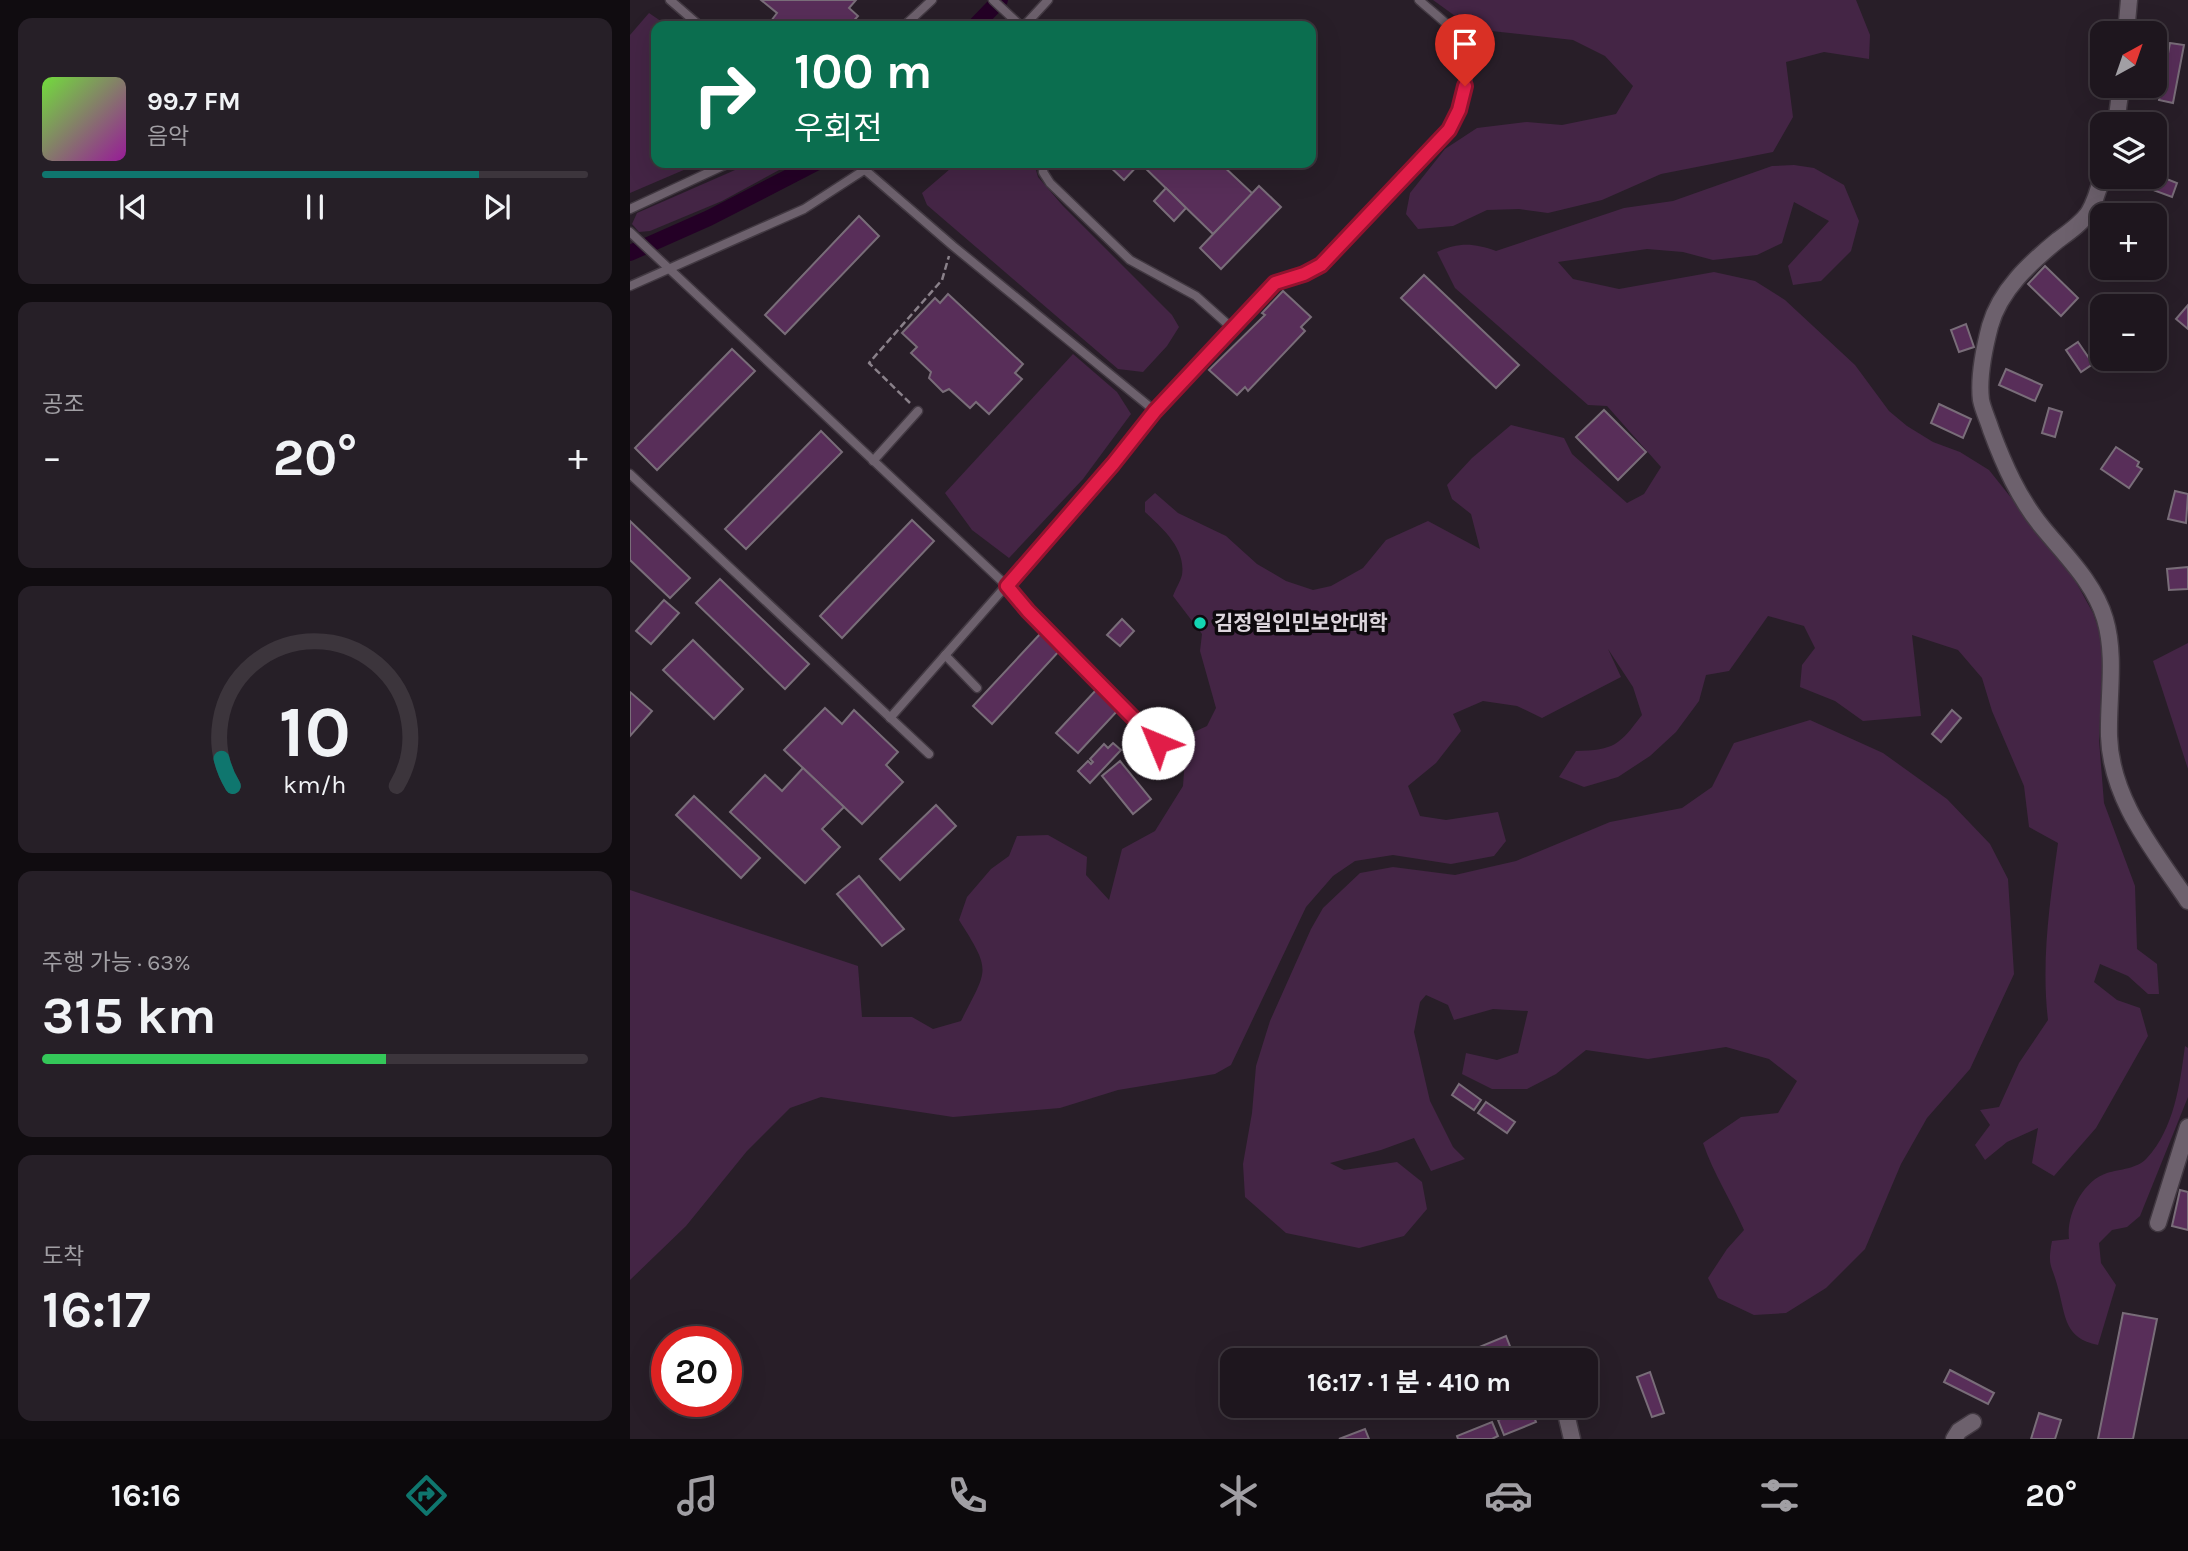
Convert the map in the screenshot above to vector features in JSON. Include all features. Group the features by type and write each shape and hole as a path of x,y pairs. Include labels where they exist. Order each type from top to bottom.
{"street":[{"path":"2127,21 2129,0"},
{"path":"2098,189 2085,217 2038,257 2008,290 1991,324 1980,381 1981,402 2006,470 2021,496 2040,524 2079,570 2096,597 2105,620 2110,647 2109,738 2116,778 2144,837 2188,901"},
{"path":"2158,1223 2188,1127"},
{"path":"1567,1418 1572,1439"},
{"path":"1954,1439 1959,1431 1973,1422"}],"lane":[{"path":"670,0 694,21"},
{"path":"909,21 932,0"},
{"path":"993,0 1017,21"},
{"path":"1028,21 1048,0"},
{"path":"890,718 1113,464 1155,411 1275,283 1304,274 1321,265 1449,130 1459,110 1470,62 1466,46 1419,0"},
{"path":"630,209 718,168"},
{"path":"863,168 953,246 1155,411"},
{"path":"630,286 804,209 869,168"},
{"path":"1043,168 1050,183 1130,260 1196,296 1233,329"},
{"path":"631,234 1007,586 1028,611 1158,743"},
{"path":"873,461 918,411"},
{"path":"630,474 929,754"},
{"path":"945,656 977,688"}],"path":[{"path":"918,411 869,363 942,280 953,246"}],"shaded area":[{"path":"1433,0 1856,0 1870,35 1869,59 1824,52 1786,62 1793,117 1773,152 1661,174 1602,200 1548,213 1519,209 1487,210 1453,226 1418,229 1406,214 1410,193 1445,149 1477,128 1527,122 1562,125 1616,114 1633,86 1605,56 1573,40 1473,29"},
{"path":"649,13 661,21 651,21 651,168 688,168 630,193 630,35"},
{"path":"1772,166 1814,168 1844,185 1859,221 1851,251 1821,281 1793,285 1788,266 1829,221 1794,202 1782,243 1757,255 1713,260 1683,252 1647,249 1558,262 1573,279 1619,289 1714,272 1755,281 1785,300 1855,365 1889,411 1907,426 1933,442 1960,452 1989,470 2071,573 2093,613 2103,642 2099,740 2104,803 2135,886 2137,949 2157,964 2159,994 2148,994 2128,976 2100,964 2094,982 2117,1000 2140,1008 2148,1036 2096,1128 2054,1176 2032,1163 2038,1128 2007,1142 1985,1160 1975,1145 1990,1125 1980,1110 1999,1107 2019,1063 2048,1020 2046,953 2058,843 2029,827 2024,786 1992,711 1982,678 1958,650 1912,635 1921,716 1863,721 1835,701 1800,687 1802,665 1815,648 1804,626 1768,616 1729,671 1706,675 1699,701 1676,732 1650,756 1618,777 1584,787 1559,777 1576,751 1600,749 1615,744 1642,715 1633,687 1608,649 1621,677 1542,718 1517,706 1483,701 1453,714 1461,731 1436,763 1408,786 1420,816 1446,820 1498,812 1506,841 1494,856 1451,864 1393,855 1355,861 1333,876 1306,907 1231,1065 1215,1074 1118,1090 1060,1108 953,1117 821,1097 790,1108 747,1151 686,1226 630,1280 630,890 858,966 862,1017 912,1017 933,1029 961,1021 977,990 982,970 977,950 959,920 967,897 991,869 1009,856 1017,836 1048,835 1087,857 1086,875 1109,900 1122,849 1155,831 1183,786 1185,758 1194,732 1207,726 1216,708 1200,651 1202,634 1173,596 1182,575 1177,547 1145,512 1145,502 1155,493 1178,513 1226,536 1257,564 1286,581 1313,590 1331,586 1363,568 1386,540 1428,521 1480,549 1471,514 1452,499 1447,485 1472,458 1511,425 1564,438 1572,454 1627,503 1644,494 1661,467 1607,406 1588,405 1455,288 1437,252 1452,246 1466,245 1496,251 1624,208 1673,201"},
{"path":"740,168 783,168 722,201 650,231 639,232 632,224 637,213"},
{"path":"951,168 1035,168 1038,177 1063,206 1172,315 1179,327 1167,346 1143,372 1118,369 927,205 922,193"},
{"path":"1073,354 1117,392 1131,414 1083,479 1009,558 972,530 945,493"},
{"path":"2188,643 2188,769 2153,661"},
{"path":"1810,720 1883,753 1947,799 1990,844 2008,879 2014,974 1970,1069 1927,1118 1901,1164 1865,1249 1826,1288 1786,1313 1754,1315 1718,1298 1708,1278 1727,1249 1744,1230 1703,1143 1741,1117 1778,1113 1797,1081 1769,1059 1726,1047 1648,1059 1586,1050 1556,1074 1527,1089 1492,1089 1462,1074 1466,1053 1497,1060 1518,1053 1528,1011 1493,1009 1454,1020 1448,1005 1426,995 1420,1002 1414,1032 1430,1101 1453,1147 1465,1159 1431,1171 1414,1138 1330,1163 1344,1170 1397,1162 1422,1182 1427,1209 1404,1236 1359,1248 1286,1233 1245,1197 1243,1164 1252,1113 1256,1066 1270,1021 1323,908 1360,873 1393,867 1455,875 1516,861 1610,822 1682,808 1712,787 1734,743"},
{"path":"2185,1046 2188,1048 2188,1097 2140,1216 2127,1227 2112,1230 2099,1243 2101,1263 2116,1285 2098,1345 2087,1342 2073,1332 2065,1317 2050,1261 2052,1241 2069,1239 2073,1210 2090,1183 2107,1173 2138,1164 2147,1158 2156,1146 2170,1120"}],"building":[{"path":"761,0 856,0 849,8 858,16 854,21 771,21 777,13"},
{"path":"2170,43 2184,45 2173,103 2159,100 2167,98 2167,59"},
{"path":"1111,168 1135,168 1124,180"},
{"path":"1145,168 1225,168 1253,194 1213,234"},
{"path":"2167,179 2177,183 2172,197 2150,189 2167,189"},
{"path":"1259,186 1281,207 1221,269 1200,248"},
{"path":"1166,188 1186,208 1174,221 1154,201"},
{"path":"859,216 879,236 785,334 765,315"},
{"path":"2045,266 2078,298 2061,316 2028,284"},
{"path":"1424,275 1519,365 1496,388 1401,298"},
{"path":"1283,291 1311,317 1301,327 1305,331 1248,391 1245,387 1237,395 1209,370 1265,315 1262,313"},
{"path":"948,294 1023,364 1015,373 1022,379 989,414 976,402 970,408 949,389 943,392 929,378 931,372 911,353 917,347 902,333 935,298 940,303"},
{"path":"2188,305 2188,329 2176,319"},
{"path":"1966,324 1974,347 1959,352 1951,330"},
{"path":"2078,342 2090,360 2090,366 2081,372 2066,350"},
{"path":"732,349 755,371 657,470 635,448"},
{"path":"2006,369 2042,385 2035,401 1999,385"},
{"path":"1939,404 1971,419 1963,438 1931,423"},
{"path":"2049,408 2062,412 2055,437 2042,433"},
{"path":"1604,410 1646,452 1618,480 1576,437"},
{"path":"821,431 842,452 746,549 725,529"},
{"path":"2116,447 2139,462 2137,466 2142,469 2129,488 2101,469"},
{"path":"2175,491 2188,494 2186,523 2168,519"},
{"path":"912,520 934,541 842,638 820,616"},
{"path":"630,521 690,578 670,598 630,560"},
{"path":"2188,567 2188,589 2169,590 2167,569"},
{"path":"720,579 809,664 785,689 696,603"},
{"path":"664,600 679,613 651,644 636,631"},
{"path":"1122,619 1134,631 1120,646 1107,635"},
{"path":"1041,633 1060,650 992,724 973,706"},
{"path":"693,640 743,689 714,719 663,670"},
{"path":"1097,689 1119,709 1078,753 1056,733"},
{"path":"630,692 652,711 630,736"},
{"path":"825,708 842,724 854,710 898,752 886,765 903,782 862,824 784,750"},
{"path":"1952,710 1961,718 1941,742 1932,734"},
{"path":"1113,743 1121,750 1090,783 1078,771 1088,761 1091,764 1093,762 1090,759 1104,744 1108,748"},
{"path":"1120,761 1151,799 1133,814 1102,776"},
{"path":"803,768 844,807 822,829 840,847 805,883 730,812 765,775 782,791"},
{"path":"694,796 760,858 741,878 676,815"},
{"path":"936,805 956,826 900,880 880,859"},
{"path":"859,876 904,929 882,946 837,894"},
{"path":"1459,1084 1481,1100 1474,1110 1452,1095"},
{"path":"1486,1102 1515,1122 1507,1133 1478,1113"},
{"path":"2180,1190 2188,1192 2188,1230 2172,1226"},
{"path":"2123,1313 2157,1319 2133,1439 2098,1439"},
{"path":"1506,1336 1511,1348 1477,1348"},
{"path":"1950,1370 1994,1393 1988,1404 1944,1382"},
{"path":"1650,1372 1664,1413 1652,1417 1637,1377"},
{"path":"2039,1413 2061,1420 2055,1439 2031,1439"},
{"path":"1534,1418 1536,1422 1504,1435 1498,1420"},
{"path":"1492,1422 1498,1436 1492,1439 1458,1439 1457,1436"},
{"path":"1365,1429 1369,1439 1339,1439"}],"waterway":[{"path":"980,21 1000,0"},
{"path":"630,253 709,218 806,168"}],"place":[{"name":"김정일인민보안대학","path":"1200,623"}],"route":[{"path":"1158,743 1028,611 1007,586 1113,464 1155,411 1275,283 1304,274 1321,265 1449,130 1459,110 1465,86"}]}
